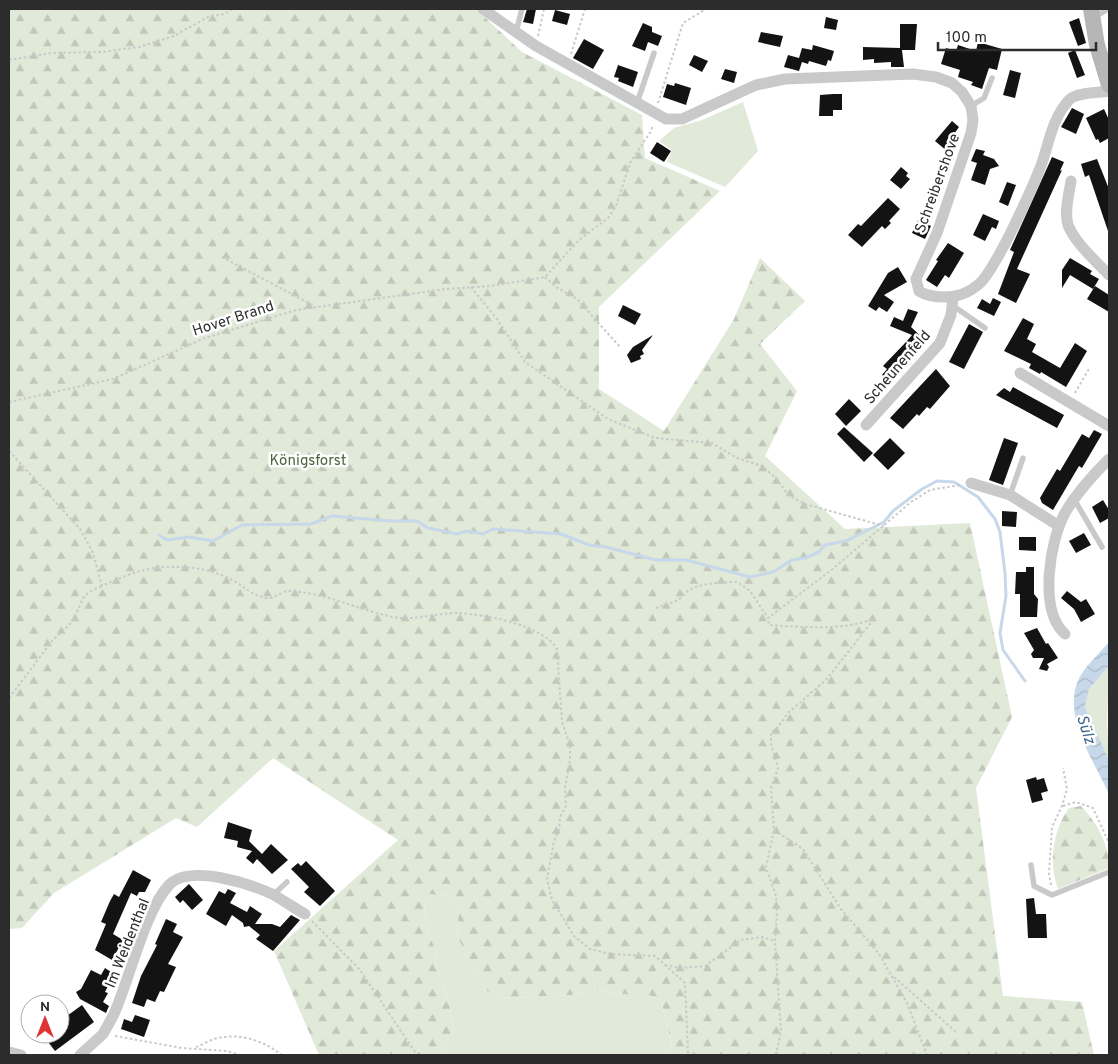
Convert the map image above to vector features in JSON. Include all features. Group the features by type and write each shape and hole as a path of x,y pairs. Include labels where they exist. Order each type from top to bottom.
{"main road":[{"path":"1094,12 1097,45 1109,85"}],"street":[{"path":"484,9 536,46 666,119 682,119 756,84 785,79 844,78 891,74 936,77 952,83 962,92 971,106"},
{"name":"Schreibershove","path":"971,106 971,133 937,234 916,279 916,286 924,294 952,301 979,284 990,270 1042,163 1050,134 1068,101 1073,97 1109,91"},
{"path":"1071,181 1068,224 1074,235 1109,275"},
{"name":"Scheunenfeld","path":"866,425 940,343 947,329 952,301"},
{"path":"1020,374 1109,426"},
{"path":"1065,634 1055,622 1050,592 1051,560 1059,526 1074,499 1109,459"},
{"path":"971,483 1010,495 1059,526"},
{"name":"Im Weidenthal","path":"80,1055 103,1034 122,996 156,905 171,883 186,877 212,876 253,886 273,895 305,914"},
{"path":"9,1052 21,1055"}],"lane":[{"path":"516,32 522,9"},
{"path":"1094,12 1108,9"},
{"path":"1094,12 1109,17"},
{"path":"637,103 654,53"},
{"path":"971,106 984,98 992,78"},
{"path":"952,301 985,328"},
{"path":"1010,495 1023,458"},
{"path":"1074,499 1102,546"},
{"path":"1031,865 1034,886 1052,895 1109,872"},
{"path":"273,895 287,882"}],"path":[{"path":"9,60 52,53 102,52 138,47 174,36 208,17 225,14 232,9"},
{"path":"536,46 544,9"},
{"path":"568,64 585,9"},
{"path":"471,287 545,277 579,240 608,218 616,206 630,163 651,131 683,23 706,9"},
{"path":"222,257 316,307"},
{"path":"545,277 556,287 577,299 620,347"},
{"path":"471,287 497,319 525,362 608,419 655,438 712,443 736,458 762,466 777,479 788,495 805,504 884,526"},
{"name":"Hover Brand","path":"9,402 113,379 205,338 296,310 471,287"},
{"path":"1069,403 1090,367"},
{"path":"9,451 80,529 94,553 102,586"},
{"path":"768,618 834,568 884,526 898,511 930,490 971,483"},
{"path":"9,698 52,641 73,621 83,598 89,592 151,567 199,568 217,573 253,594 268,599 288,590 339,600 393,617 417,618 457,614 482,616 504,620 539,632 552,641 558,649 562,722 570,745 570,760 565,788 566,806 560,817 560,831 554,841 546,879 552,900 574,936 590,949 610,954 655,956 685,983 688,1055"},
{"path":"656,608 679,600 684,592 693,587 737,582 750,591 768,618 769,624 803,627 856,625 874,619 826,680 788,713 776,730 770,732 770,744 778,768 771,788 774,830 766,867 776,896 775,941 781,1032 776,1055"},
{"path":"1052,895 1049,873 1052,827 1062,806 1067,788 1063,768"},
{"path":"1062,806 1076,802 1093,808 1109,843"},
{"path":"774,830 803,849 841,909 879,954 907,1003 927,1055"},
{"path":"305,914 360,970 417,1055"},
{"path":"663,964 680,968 705,966 741,940 762,937 775,941"},
{"path":"892,976 956,1032"},
{"path":"103,1034 182,1048 227,1051 240,1055"},
{"path":"193,1048 214,1039 233,1036 262,1043 282,1055"}],"green space":[{"name":"Königsforst","path":"9,9 476,9 522,52 642,115 645,158 720,191 599,307 599,389 664,431 734,319 760,258 805,301 760,344 797,391 765,456 845,529 970,523 1012,717 976,788 1003,996 1082,1002 1094,1055 670,1055 672,1046 661,1000 649,995 630,995 597,990 571,995 498,999 485,989 457,936 459,909 447,896 429,894 424,904 427,929 435,949 437,971 449,1002 453,1031 440,1053 441,1055 319,1055 274,951 398,840 273,758 197,827 176,818 54,893 22,928 9,929"},
{"path":"743,102 758,151 725,187 667,162 672,150 659,141 674,128 702,120"},
{"path":"1109,666 1107,721 1109,760 1085,707 1089,689"},
{"path":"1081,806 1101,834 1107,851 1109,868 1058,889 1053,868 1056,836 1069,808"},
{"path":"429,894 447,896 459,909 457,936 485,989 498,999 571,995 597,990 630,995 649,995 661,1000 672,1046 670,1055 441,1055 440,1053 453,1031 449,1002 437,971 435,949 427,929 424,904"}],"water":[{"name":"Sülz","path":"1109,642 1109,666 1089,689 1085,707 1109,760 1109,794 1087,751 1076,720 1074,704 1075,689 1081,675"}],"building":[{"path":"527,9 536,9 533,24 523,22"},
{"path":"555,10 570,14 567,25 552,21"},
{"path":"826,17 838,20 836,30 824,28"},
{"path":"1079,18 1086,43 1078,46 1069,22"},
{"path":"643,23 652,27 652,32 662,36 658,46 648,42 645,51 632,46"},
{"path":"900,24 917,24 915,50 902,50 904,67 891,67 891,62 874,63 874,59 863,60 863,47 900,48"},
{"path":"761,32 783,36 780,47 758,42"},
{"path":"584,39 604,50 593,69 573,58"},
{"path":"978,42 1002,49 997,70 989,68 982,89 971,85 973,82 958,77 960,70 941,64 946,48 956,51 958,45 976,51"},
{"path":"813,45 834,51 831,61 828,60 826,66 809,61 808,64 802,62 799,71 784,67 788,55 799,58 802,48 812,50"},
{"path":"1075,50 1085,75 1077,78 1068,53"},
{"path":"694,55 708,61 702,72 689,65"},
{"path":"618,65 638,72 633,87 618,81 619,78 614,77"},
{"path":"725,69 737,72 734,83 721,79"},
{"path":"1010,70 1021,73 1015,98 1003,95"},
{"path":"675,83 691,88 686,105 663,97 667,84 674,86"},
{"path":"842,94 842,110 833,110 833,116 819,116 820,95"},
{"path":"1072,108 1084,114 1076,134 1061,127"},
{"path":"1104,109 1109,120 1109,138 1100,143 1098,139 1096,140 1086,118"},
{"path":"952,121 959,127 954,134 958,138 947,151 935,141"},
{"path":"657,142 671,151 664,162 650,153"},
{"path":"976,149 985,151 983,155 994,159 999,166 990,169 985,185 971,180 977,163 971,161"},
{"path":"1052,157 1064,162 1017,269 1030,274 1016,303 998,294 1014,252 1010,250"},
{"path":"1097,159 1109,189 1108,231 1089,175 1085,177 1081,164"},
{"path":"901,167 908,173 906,176 910,179 901,189 890,180"},
{"path":"1007,182 1016,185 1008,206 999,202"},
{"path":"888,198 900,209 889,221 891,223 885,229 882,226 862,247 848,235 858,224 861,226"},
{"path":"983,214 999,221 996,229 992,227 985,241 973,235"},
{"path":"918,220 931,226 925,239 912,233"},
{"path":"948,243 964,253 949,278 945,275 937,287 926,280 938,261 936,260"},
{"path":"1070,258 1092,271 1090,274 1099,279 1093,289 1070,275 1062,288 1062,270"},
{"path":"898,267 907,282 884,295 894,302 887,312 879,307 876,311 868,306 888,273"},
{"path":"1095,286 1109,295 1109,312 1087,299"},
{"path":"993,298 1001,302 994,316 977,308 982,299 990,304"},
{"path":"623,305 641,314 635,325 618,316"},
{"path":"908,309 918,312 911,327 926,341 920,348 907,341 912,335 890,326 894,317 903,321"},
{"path":"1023,318 1034,324 1027,339 1036,344 1032,352 1060,368 1075,343 1087,351 1066,387 1041,372 1040,374 1029,368 1031,364 1004,351"},
{"path":"969,324 983,332 964,369 949,362"},
{"path":"653,335 642,350 644,354 640,356 641,359 631,363 627,355 633,347"},
{"path":"906,342 918,353 889,381 882,375 887,369 883,366"},
{"path":"936,369 950,386 930,409 927,407 919,416 917,414 903,429 890,418"},
{"path":"1013,387 1064,415 1057,428 996,395 1004,388 1010,392"},
{"path":"849,399 861,411 846,426 835,414"},
{"path":"844,427 873,453 864,462 837,434"},
{"path":"1094,430 1102,434 1082,468 1079,466 1053,510 1042,503 1040,498 1057,469 1060,471 1082,434 1089,438"},
{"path":"890,438 905,453 888,470 873,455"},
{"path":"1004,438 1018,443 1003,485 989,480"},
{"path":"1103,500 1109,510 1109,518 1100,523 1092,507"},
{"path":"1002,511 1017,512 1016,527 1002,526"},
{"path":"1084,533 1091,545 1076,553 1069,541"},
{"path":"1019,537 1036,537 1036,551 1019,550"},
{"path":"1026,567 1034,567 1034,594 1038,599 1037,617 1020,617 1020,594 1015,594 1016,572 1026,572"},
{"path":"1067,591 1081,602 1086,599 1095,614 1081,622 1074,609 1061,598"},
{"path":"1037,628 1046,644 1048,643 1058,658 1047,664 1049,667 1047,671 1039,669 1044,658 1033,658 1031,654 1034,650 1024,633"},
{"path":"1036,777 1037,780 1044,778 1048,791 1041,793 1043,800 1032,803 1026,780"},
{"path":"228,822 252,830 249,841 262,854 271,844 288,860 272,874 257,859 253,864 246,858 252,851 237,847 238,841 224,838"},
{"path":"306,861 335,891 320,906 304,892 309,887 291,869 298,863 301,866"},
{"path":"133,870 151,880 145,892 139,892 137,896 131,893 113,934 123,940 112,960 95,950 106,924 101,922 114,894 119,897"},
{"path":"189,884 203,900 192,910 183,900 180,903 175,897"},
{"path":"228,889 236,893 230,903 247,912 250,906 262,914 255,924 272,924 280,927 291,915 300,920 273,951 256,939 260,935 249,926 244,927 243,923 232,915 226,926 206,914 219,891 225,894"},
{"path":"1034,898 1036,914 1046,914 1047,938 1028,938 1026,899"},
{"path":"166,919 177,924 173,932 183,937 168,964 176,967 164,992 160,991 155,1002 147,999 144,1007 132,1003 141,976 157,945 155,944"},
{"path":"105,968 114,974 105,992 108,993 103,1002 109,1006 106,1013 80,999 76,992 81,989 91,970 101,975"},
{"path":"82,1005 94,1022 70,1040 70,1014"},
{"path":"135,1015 150,1020 144,1037 121,1029 124,1019 132,1022"},
{"path":"50,1044 64,1044 55,1051"}],"waterway":[{"path":"159,535 167,540 189,537 213,541 242,525 311,524 332,516 391,521 417,521 428,528 457,534 467,531 483,534 493,529 561,534 589,545 606,547 656,560 686,560 750,577 773,572 792,560 805,558 819,552 825,545 846,541 884,522 893,511 922,489 937,481 954,482 978,497 995,519 1000,532 1006,596 1000,633 1003,650 1025,681"}]}
